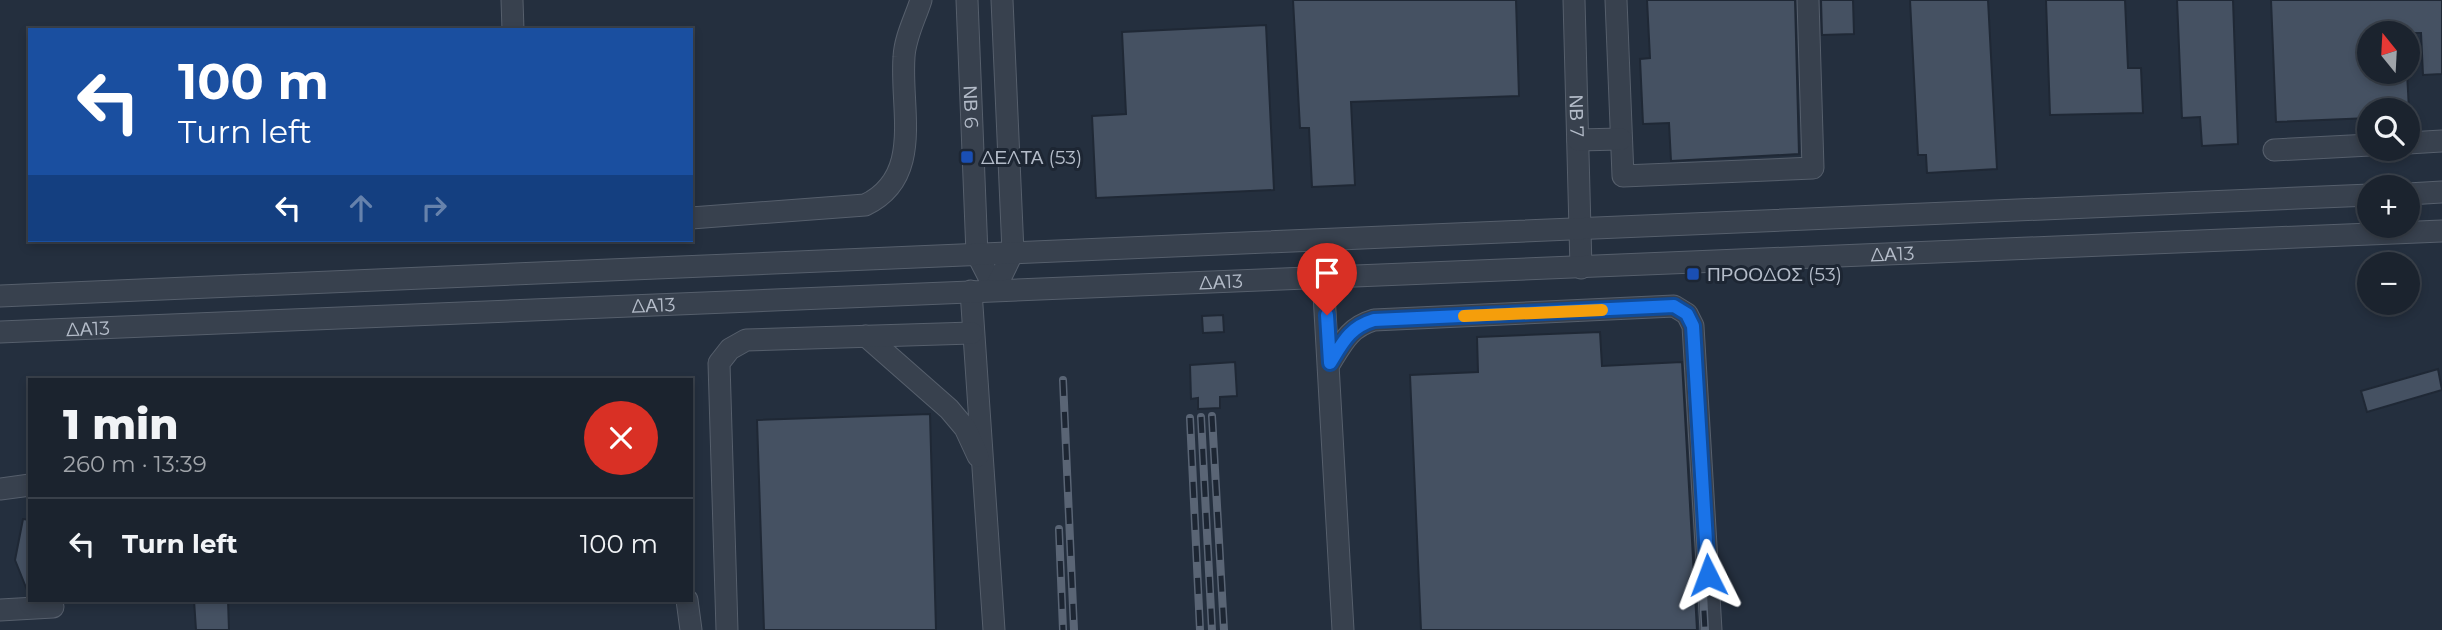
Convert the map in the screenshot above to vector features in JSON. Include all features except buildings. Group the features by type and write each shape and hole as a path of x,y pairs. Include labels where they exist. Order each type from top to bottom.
{"street":[{"path":"513,0 513,28"},
{"path":"693,218 865,205 881,198 893,185 902,165 906,144 904,57 908,33 921,0"},
{"name":"ΝΒ 6","path":"967,0 977,254"},
{"name":"ΝΒ 6","path":"1002,0 1013,252"},
{"name":"ΝΒ 7","path":"1574,0 1581,268"},
{"path":"1616,0 1623,176 1813,168 1808,0"},
{"path":"1578,140 1621,139"},
{"path":"2420,142 2442,141"},
{"path":"2274,150 2357,146"},
{"path":"2420,193 2442,192"},
{"name":"ΔΑ13","path":"0,296 2357,196"},
{"name":"ΔΑ13","path":"0,332 2442,231"},
{"path":"995,289 1013,252"},
{"path":"977,254 995,289"},
{"path":"1323,276 1343,630"},
{"path":"971,291 993,630"},
{"path":"1330,363 1348,333 1359,325 1374,320 1674,306 1687,314 1693,326 1700,411 1711,630"},
{"path":"727,630 719,363 730,349 746,340 972,334"},
{"path":"866,336 948,409 965,428 984,470"},
{"path":"0,489 28,485"},
{"path":"687,602 691,630"},
{"path":"0,610 53,607"}],"railway":[{"path":"1690,355 1705,630"},
{"path":"1063,380 1074,630"},
{"path":"1212,416 1224,630"},
{"path":"1201,417 1212,630"},
{"path":"1190,418 1200,630"},
{"path":"1059,529 1063,630"}],"slow traffic":[{"path":"1464,316 1602,310"}],"place":[{"name":"ΔΕΛΤΑ (53)","path":"967,157"},
{"name":"ΠΡΟΟΔΟΣ (53)","path":"1693,274"}],"route":[{"path":"1327,315 1330,363 1348,333 1359,325 1374,320 1674,306 1687,314 1693,326 1700,411 1708,575"}]}
